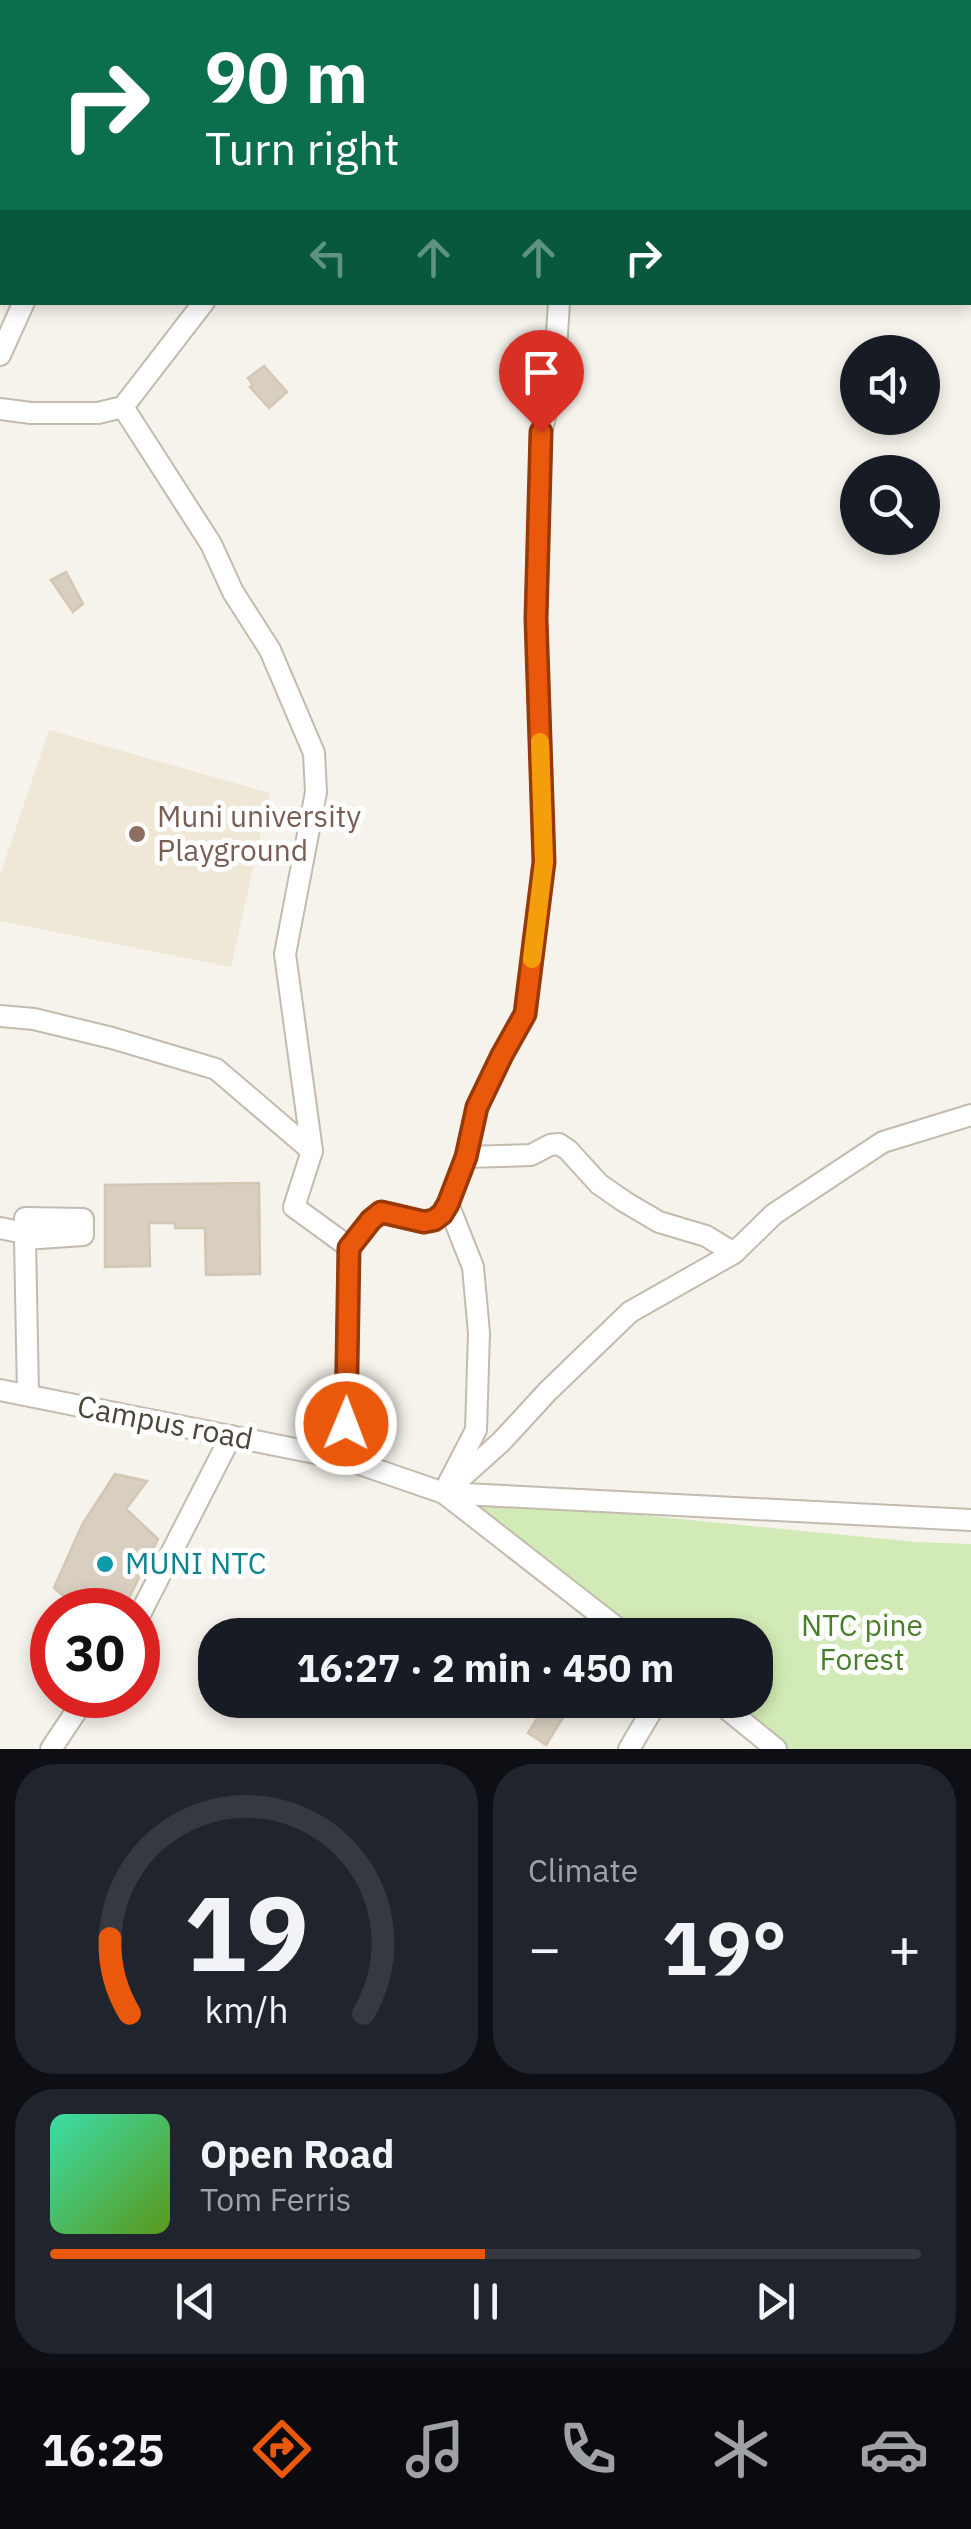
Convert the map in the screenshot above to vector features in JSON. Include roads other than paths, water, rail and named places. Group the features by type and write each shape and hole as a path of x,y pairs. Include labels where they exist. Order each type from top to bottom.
{"street":[{"path":"0,354 23,305"},
{"path":"0,409 98,413 123,407 202,305"},
{"path":"345,1459 349,1248 381,1212 424,1222 434,1220 448,1204 466,1157 477,1107 525,1014 544,862 536,619 541,432 554,383 559,305"},
{"path":"123,407 212,544 233,592 270,650 314,753 316,792 285,954 312,1152 294,1206 349,1248"},
{"path":"0,1016 34,1019 112,1038 216,1070 312,1152"},
{"path":"444,1493 501,1442 630,1312 734,1253 774,1214 884,1142 971,1115"},
{"path":"466,1157 532,1155 559,1144 599,1184 625,1202 659,1222 706,1236 734,1253"},
{"path":"444,1493 476,1430 478,1332 473,1267 448,1204"},
{"path":"0,1228 24,1233 25,1218 83,1218 82,1235 25,1238 28,1395"},
{"name":"Campus road","path":"0,1390 345,1459 444,1493"},
{"path":"153,1588 231,1436"},
{"path":"444,1493 971,1520"},
{"path":"444,1493 604,1618"},
{"path":"51,1749 71,1718"},
{"path":"628,1749 647,1718"},
{"path":"738,1718 776,1749"}],"place":[{"name":"Muni university Playground","path":"137,834"},
{"name":"MUNI NTC","path":"105,1564"}],"park label":[{"name":"NTC pine Forest","path":"862,1643"}]}
